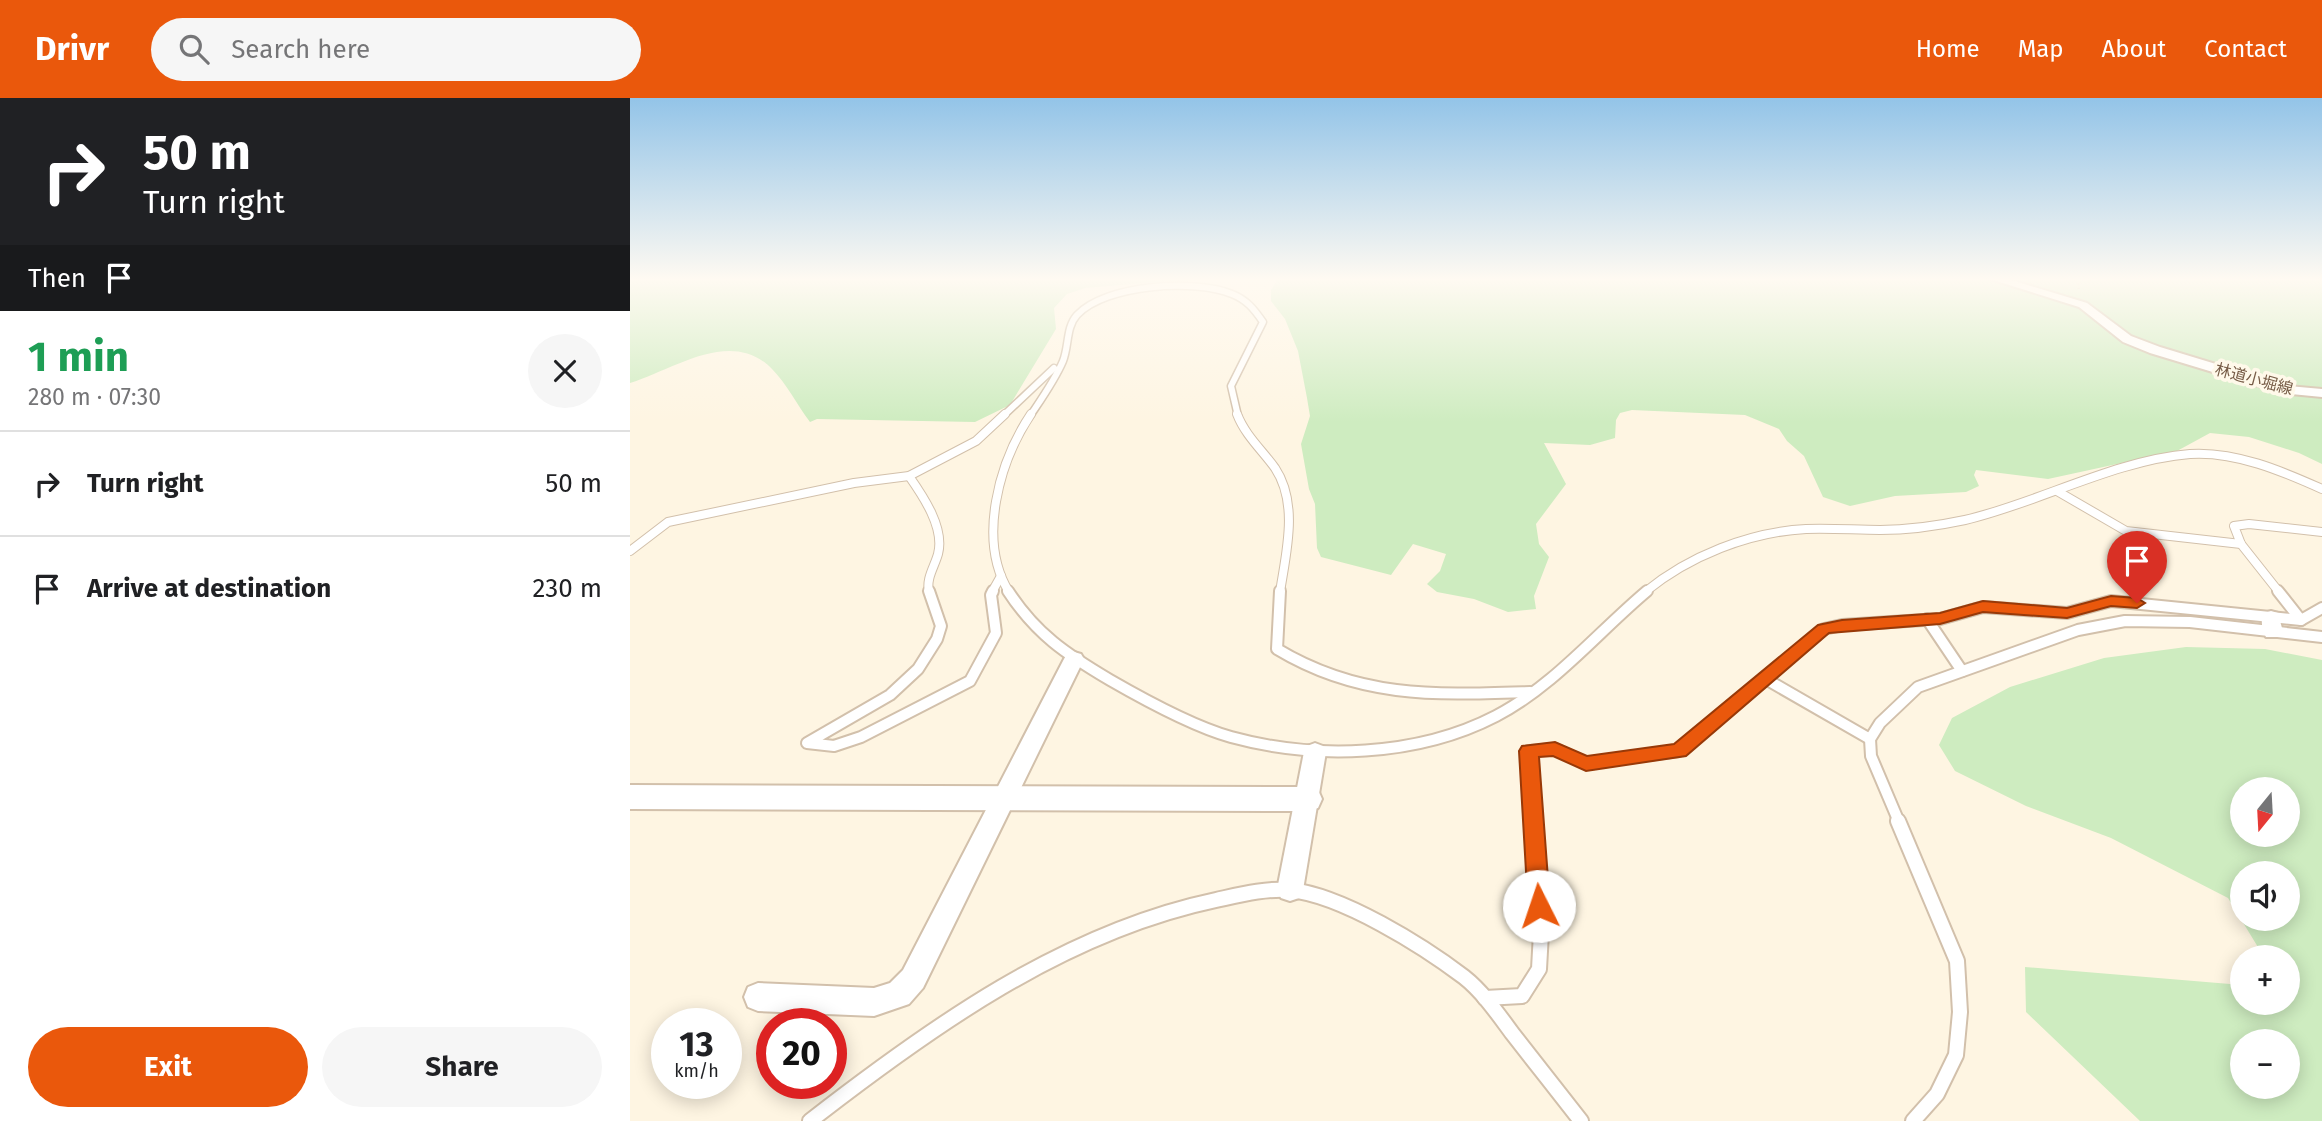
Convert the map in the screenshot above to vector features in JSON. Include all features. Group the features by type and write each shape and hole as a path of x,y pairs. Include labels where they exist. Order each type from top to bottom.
{"street":[{"name":"林道小堀線","path":"2111,327 2127,339 2155,350 2287,390 2322,393"},
{"path":"758,997 874,1002 899,994 913,979 1074,659"},
{"path":"1290,890 1315,752"},
{"path":"630,797 1307,799"}],"lane":[{"path":"1070,327 1066,357 1015,441 996,488 995,564 1015,603 1046,639 1135,695 1231,737 1315,752 1379,747 1443,736 1497,715 1548,681 1665,575 1701,556 1751,539 1796,530 1903,530 1968,519 2150,461 2190,454 2218,456 2278,469 2322,489"},
{"path":"1261,327 1231,386 1241,425 1275,468 1286,491 1289,534 1274,624 1277,649 1299,665 1397,692 1438,695 1531,692"},
{"path":"630,551 668,522 854,483 909,476 976,441 1066,357"},
{"path":"909,476 926,500 939,547 928,586 938,612 941,631 926,658 905,685 860,715 807,743 834,746 861,737 970,681 996,632 991,595 1001,576"},
{"path":"2057,491 2126,531 2241,544"},
{"path":"2301,620 2241,544 2234,526 2249,524 2322,532"},
{"path":"1485,998 1522,996 1539,969 1541,933 1529,751 1555,749 1586,763 1679,751 1824,629 1842,625 1927,619 1983,607 2067,613 2111,601 2272,624 2322,637"},
{"path":"1913,1121 1937,1094 1956,1055 1961,1012 1957,961 1871,756 1870,739 1880,723 1918,687 2078,630 2125,621 2272,624 2301,620 2322,608"},
{"path":"1927,619 1962,671"},
{"path":"1764,678 1870,739"},
{"path":"810,1121 876,1070 986,997 1066,953 1119,928 1186,906 1247,893 1290,890 1338,903 1391,930 1465,978 1485,998 1581,1121"}],"green space":[{"path":"630,327 1056,327 1010,405 975,422 817,419 810,422 772,369 756,357 739,352 702,355 630,383"},
{"path":"1288,327 2322,327 2322,464 2299,453 2249,437 2210,433 2177,451 2048,479 1976,470 1974,475 1979,486 1966,492 1895,496 1850,506 1823,497 1804,456 1787,441 1779,429 1745,415 1632,410 1620,413 1616,420 1615,438 1590,445 1544,443 1566,484 1536,524 1539,544 1549,557 1534,596 1536,609 1508,612 1474,599 1437,592 1427,584 1440,571 1446,554 1413,544 1391,575 1321,557 1317,548 1315,504 1309,489 1301,444 1310,416 1298,351"},
{"path":"2186,647 2265,649 2322,660 2322,1121 2140,1121 2026,1012 2025,967 2230,984 2230,1015 2300,1015 2300,945 2257,945 2248,931 2300,931 2300,861 2230,861 2230,901 2111,838 2026,806 1955,771 1939,745 1952,718 2010,687 2104,658"}],"route":[{"path":"1539,906 1529,751 1555,749 1586,763 1679,751 1824,629 1842,625 1940,618 1983,607 2067,613 2111,601 2137,603"}]}
